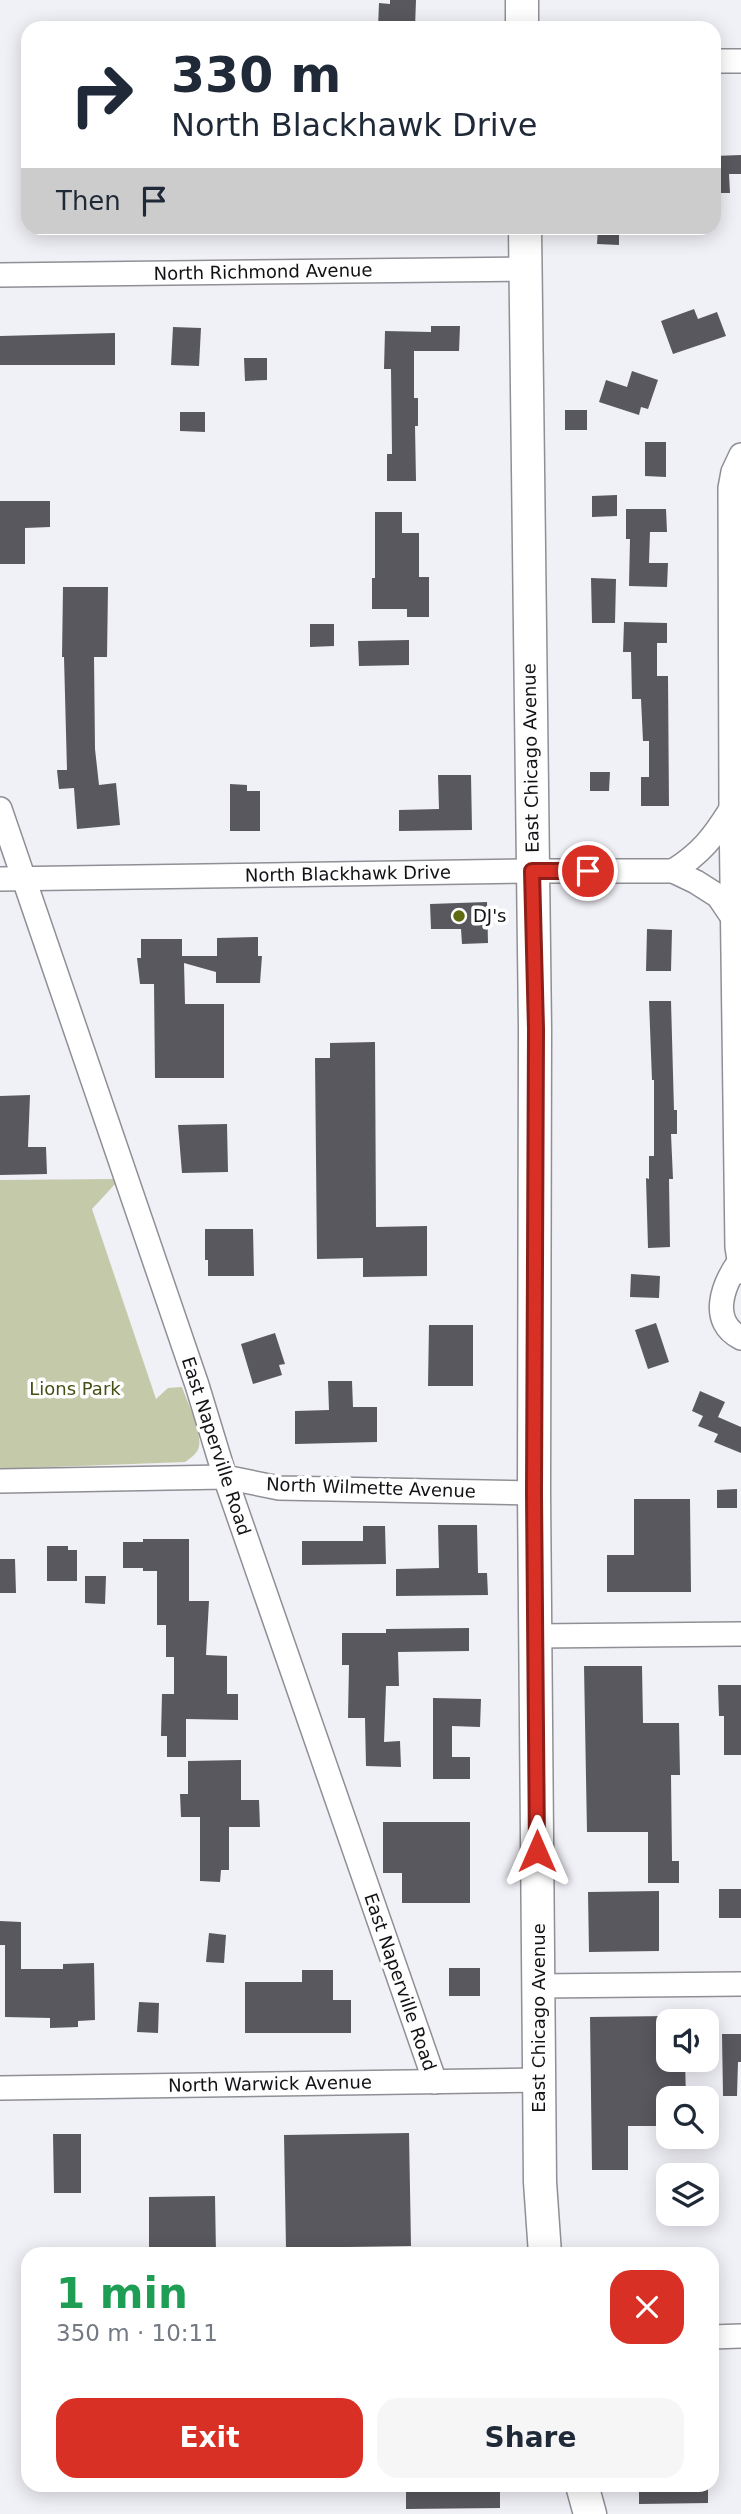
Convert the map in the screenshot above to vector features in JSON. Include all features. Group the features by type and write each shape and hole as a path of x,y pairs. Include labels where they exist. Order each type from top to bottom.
{"main road":[{"path":"522,0 522,21"},
{"name":"East Chicago Avenue","path":"524,235 536,1029 534,1493 538,1986 540,2182 545,2247"},
{"path":"584,2492 590,2514"}],"street":[{"path":"721,61 741,61"},
{"name":"North Richmond Avenue","path":"0,275 525,269"},
{"path":"741,455 733,472 730,488 736,677 736,771 731,810 737,971 740,1267 727,1278 722,1301 722,1319 731,1333 741,1338"},
{"name":"East Naperville Road","path":"0,809 197,1385 225,1477 435,2082"},
{"path":"673,871 693,859 711,841 731,810"},
{"name":"North Blackhawk Drive","path":"0,879 673,871 718,896 733,918"},
{"name":"North Wilmette Avenue","path":"0,1481 225,1477 279,1489 534,1493"},
{"path":"536,1636 741,1634"},
{"path":"538,1986 741,1984"},
{"name":"North Warwick Avenue","path":"0,2088 540,2080"},
{"path":"719,2337 741,2336"}],"green space":[{"name":"Lions Park","path":"114,1179 116,1183 92,1209 156,1399 168,1388 182,1387 196,1425 198,1449 185,1462 0,1469 0,1180"}],"building":[{"path":"390,0 416,0 415,21 378,21 379,3 390,4"},
{"path":"741,155 741,174 729,174 730,193 721,193 721,156"},
{"path":"598,235 619,235 619,245 597,244"},
{"path":"694,309 698,319 717,312 726,336 673,354 661,321"},
{"path":"431,326 460,326 459,351 414,351 414,398 418,398 418,426 415,426 416,481 387,481 387,454 392,454 391,369 384,369 385,331 431,332"},
{"path":"173,327 201,328 199,366 171,365"},
{"path":"115,333 115,365 0,365 0,336"},
{"path":"244,358 267,358 267,380 245,381"},
{"path":"632,371 658,380 648,409 641,407 639,415 599,402 606,380 627,387"},
{"path":"565,410 587,410 587,430 565,430"},
{"path":"180,412 205,412 205,432 180,431"},
{"path":"645,442 666,442 666,477 645,476"},
{"path":"617,495 617,516 592,517 592,496"},
{"path":"0,501 50,501 50,527 25,528 25,564 0,564"},
{"path":"626,509 666,509 667,532 650,532 649,563 668,563 667,587 629,586 630,539 626,539"},
{"path":"375,512 402,512 402,533 419,533 419,577 429,577 429,617 407,617 407,609 372,609"},
{"path":"591,578 616,579 615,623 592,623"},
{"path":"63,587 108,587 107,657 94,657 95,749 99,785 116,783 120,825 77,829 74,788 59,789 57,770 67,770 62,657"},
{"path":"624,622 667,623 667,643 657,643 657,676 668,676 669,806 641,806 641,777 649,777 649,741 643,741 641,699 632,699 631,652 623,652"},
{"path":"310,624 334,624 334,646 310,647"},
{"path":"409,640 409,665 359,666 358,641"},
{"path":"590,772 610,772 609,791 590,791"},
{"path":"438,775 471,775 472,830 399,831 399,810 439,809"},
{"path":"230,784 247,785 247,791 260,791 260,831 230,831"},
{"name":"DJ's","path":"487,902 488,943 462,944 461,929 431,929 430,904"},
{"path":"647,929 672,930 671,971 646,971"},
{"path":"258,937 258,956 262,956 260,983 216,983 216,972 184,963 185,1004 224,1004 224,1078 155,1078 154,984 140,984 137,958 141,958 141,939 182,939 182,956 217,956 217,938"},
{"path":"649,1001 671,1001 677,1134 671,1134 673,1179 669,1179 670,1247 648,1248 646,1178 649,1179 649,1156 654,1156 654,1080"},
{"path":"375,1042 376,1227 427,1226 427,1276 363,1277 363,1258 317,1259 315,1058 330,1058 330,1043"},
{"path":"30,1095 28,1147 46,1147 47,1174 0,1175 0,1096"},
{"path":"227,1124 228,1172 182,1173 178,1125"},
{"path":"205,1229 253,1229 254,1276 208,1276"},
{"path":"631,1274 660,1276 659,1298 630,1297"},
{"path":"656,1323 669,1362 648,1369 635,1330"},
{"path":"429,1325 473,1325 473,1386 428,1386"},
{"path":"275,1333 285,1364 279,1365 282,1375 253,1384 241,1344"},
{"path":"328,1381 352,1381 353,1407 377,1407 377,1442 295,1444 295,1411 329,1410"},
{"path":"700,1391 725,1402 718,1417 741,1427 741,1453 714,1442 718,1434 698,1426 703,1416 692,1411"},
{"path":"737,1489 737,1508 717,1508 717,1490"},
{"path":"634,1499 690,1499 691,1592 607,1592 607,1555 634,1555"},
{"path":"438,1525 477,1525 478,1573 487,1573 488,1595 396,1596 396,1569 439,1568"},
{"path":"363,1526 385,1526 386,1564 302,1565 302,1541 363,1541"},
{"path":"143,1539 189,1539 189,1601 209,1601 206,1655 227,1656 227,1694 238,1694 238,1720 186,1719 186,1757 167,1757 167,1736 161,1736 162,1694 174,1694 174,1657 166,1657 166,1625 157,1625 157,1571 123,1568 123,1542 143,1542"},
{"path":"47,1546 68,1546 68,1550 77,1550 77,1581 47,1581"},
{"path":"0,1559 15,1559 16,1593 0,1593"},
{"path":"85,1576 106,1576 105,1604 85,1603"},
{"path":"469,1628 469,1651 398,1652 399,1686 386,1686 384,1742 400,1741 401,1767 366,1766 365,1718 348,1718 349,1665 342,1665 342,1633 386,1633 386,1629"},
{"path":"584,1666 642,1666 643,1723 679,1723 680,1775 671,1775 672,1861 679,1861 679,1883 648,1883 648,1832 587,1832"},
{"path":"718,1685 741,1685 741,1755 724,1755 724,1716 719,1716"},
{"path":"433,1698 481,1699 480,1727 452,1726 452,1757 470,1757 470,1779 433,1779"},
{"path":"241,1760 241,1800 259,1800 260,1827 229,1827 229,1870 221,1870 220,1882 200,1881 200,1817 181,1817 180,1794 188,1794 188,1761"},
{"path":"383,1822 470,1822 470,1903 402,1903 402,1873 383,1873"},
{"path":"719,1889 741,1889 741,1918 719,1918"},
{"path":"659,1891 659,1951 589,1952 588,1892"},
{"path":"0,1921 21,1922 21,1969 63,1969 63,1964 94,1963 95,2020 78,2021 78,2027 50,2028 50,2018 5,2017 5,1945 0,1945"},
{"path":"209,1933 226,1935 224,1963 206,1962"},
{"path":"449,1968 480,1968 480,1996 449,1996"},
{"path":"302,1970 333,1970 333,2000 351,2000 351,2033 245,2033 245,1982 302,1982"},
{"path":"139,2002 159,2003 158,2033 137,2032"},
{"path":"656,2016 656,2072 685,2072 686,2086 656,2086 656,2126 628,2126 628,2170 592,2170 590,2017"},
{"path":"722,2034 741,2034 737,2096 723,2096"},
{"path":"409,2133 411,2246 286,2247 284,2135"},
{"path":"53,2134 81,2134 81,2193 54,2193"},
{"path":"215,2196 216,2247 149,2247 149,2197"},
{"path":"406,2492 500,2492 500,2508 406,2509"},
{"path":"639,2492 708,2492 708,2503 639,2504"}],"place":[{"name":"DJ's","path":"459,916"}],"route":[{"path":"537,1851 534,1493 536,1029 532,871 588,871"}]}
